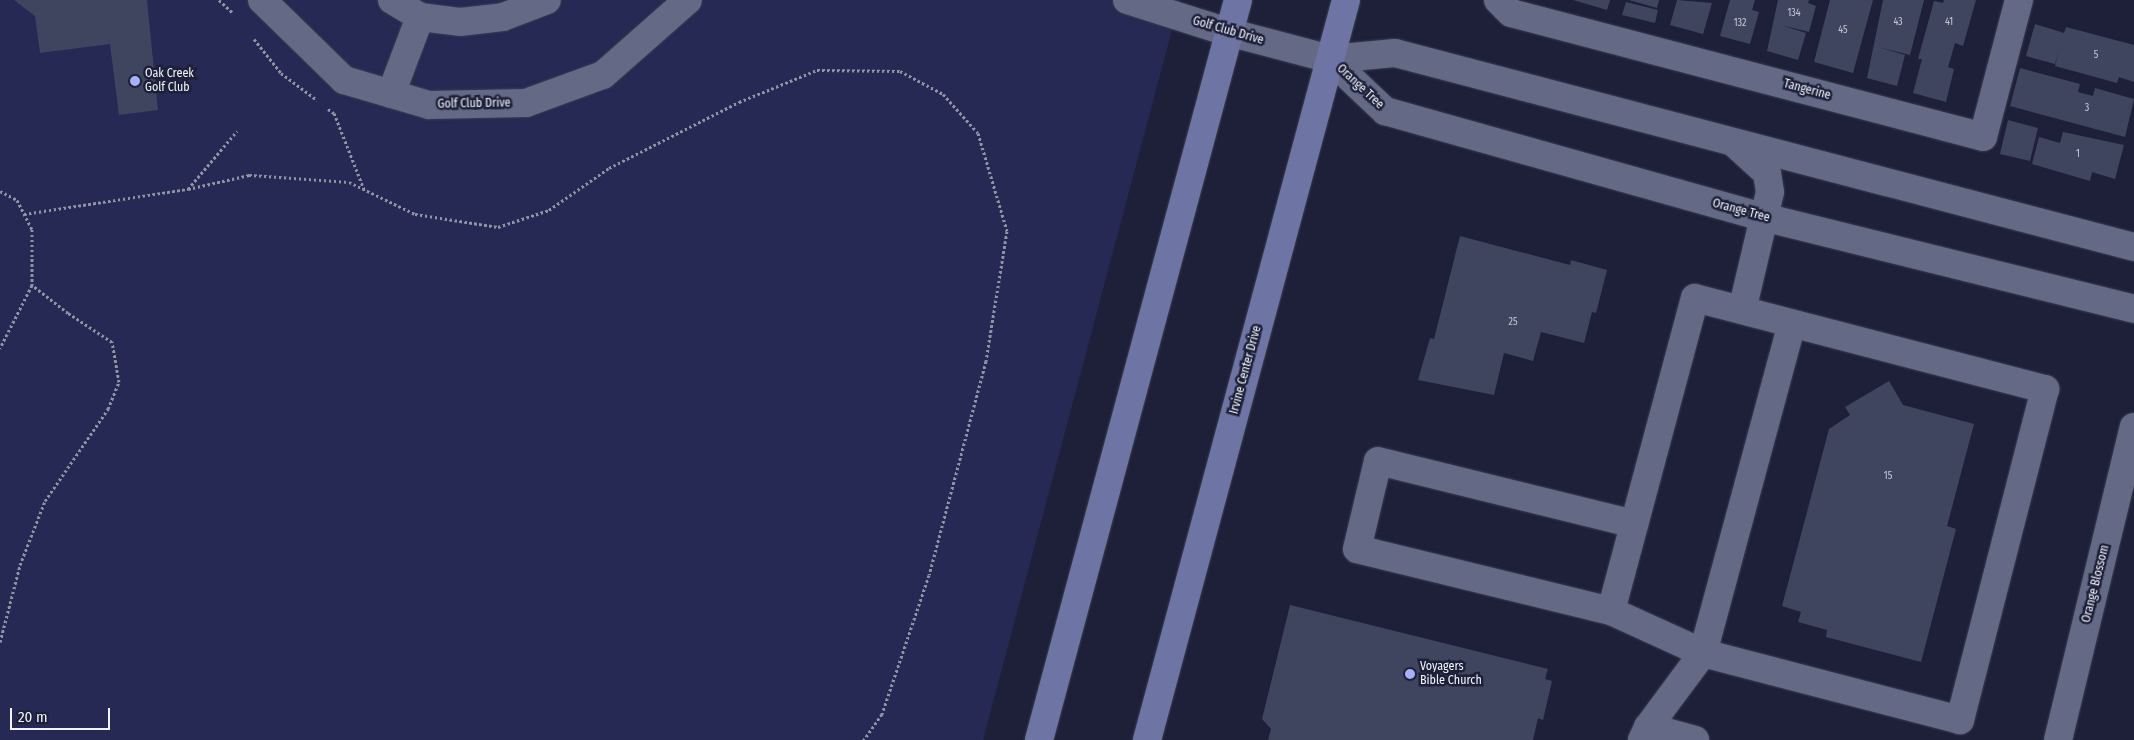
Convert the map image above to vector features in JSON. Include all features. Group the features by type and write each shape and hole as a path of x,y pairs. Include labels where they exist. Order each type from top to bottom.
{"main road":[{"path":"1039,740 1238,0"},
{"name":"Irvine Center Drive","path":"1147,740 1346,0"}],"street":[{"name":"Golf Club Drive","path":"262,0 344,80 429,105 526,103 603,75 688,0"},
{"path":"392,0 420,17 460,22 503,18 547,0"},
{"name":"Golf Club Drive","path":"1127,0 1228,32 1330,59"},
{"name":"Tangerine","path":"1498,0 1511,13 1983,137 2019,0"},
{"path":"391,94 420,17"},
{"name":"Orange Tree","path":"1330,59 1395,54 2134,247"},
{"name":"Orange Tree","path":"1330,59 1385,111 1763,217 2102,299 2134,309"},
{"path":"1734,143 1766,173 1770,192 1742,310"},
{"path":"1611,611 1695,298 2045,389 1960,720 1703,653 1611,611 1357,549 1378,461 1634,524"},
{"path":"1695,740 1645,733 1703,653 1792,324"},
{"name":"Orange Blossom","path":"2058,740 2134,427"}],"path":[{"path":"219,0 238,19"},
{"path":"250,34 281,73 319,102"},
{"path":"24,214 188,189 249,175 349,182 415,214 498,227 549,210 610,168 739,102 818,70 900,71 943,94 978,133 1007,231 986,361 929,575 882,714 864,740"},
{"path":"326,108 334,113 364,189"},
{"path":"188,189 237,131"},
{"path":"0,191 17,200 32,230 32,284 0,348"},
{"path":"0,642 20,565 45,502 108,409 119,382 112,342 68,313 32,284"}],"shaded area":[{"path":"0,0 1180,0 983,740 0,740"}],"building":[{"name":"Oak Creek Golf Club","path":"14,0 147,0 158,110 119,115 110,44 40,53 35,16"},
{"path":"1573,0 1610,0 1607,10"},
{"path":"1629,0 1659,0 1657,8"},
{"path":"1677,0 1712,3 1703,34 1670,25"},
{"path":"1730,0 1755,0 1752,10 1759,12 1750,44 1720,36"},
{"path":"1778,0 1809,0 1808,3 1816,6 1809,32 1781,25 1806,33 1798,60 1767,51"},
{"path":"1830,0 1873,0 1853,73 1814,62"},
{"path":"1883,0 1924,0 1910,55 1878,47 1905,55 1897,86 1867,78"},
{"path":"1944,0 1976,0 1963,46 1955,43 1948,67 1954,69 1946,102 1913,93 1922,59 1918,59 1934,1 1943,3"},
{"path":"1626,2 1658,10 1655,23 1622,15"},
{"path":"2035,24 2064,33 2066,27 2134,45 2134,82 2119,77 2117,83 2055,66 2059,50 2055,64 2026,56"},
{"path":"2020,68 2080,84 2078,92 2093,96 2095,88 2134,99 2125,137 2010,106"},
{"path":"2008,120 2038,128 2030,161 2000,154"},
{"path":"2063,132 2124,145 2115,179 2092,172 2090,181 2032,164 2039,137 2060,143"},
{"path":"1460,236 1570,265 1571,260 1607,270 1596,313 1592,312 1584,343 1541,332 1533,361 1504,353 1494,395 1418,380 1430,338 1434,339"},
{"path":"1889,381 1903,405 1974,424 1947,526 1956,529 1921,662 1826,637 1827,630 1798,622 1801,612 1782,606 1829,429 1850,415 1845,407"},
{"name":"Voyagers Bible Church","path":"1290,605 1548,669 1545,679 1552,681 1543,720 1538,718 1533,740 1268,740 1271,729 1262,719"}],"place":[{"name":"Oak Creek Golf Club","path":"135,81"},
{"name":"Voyagers Bible Church","path":"1410,674"}]}
